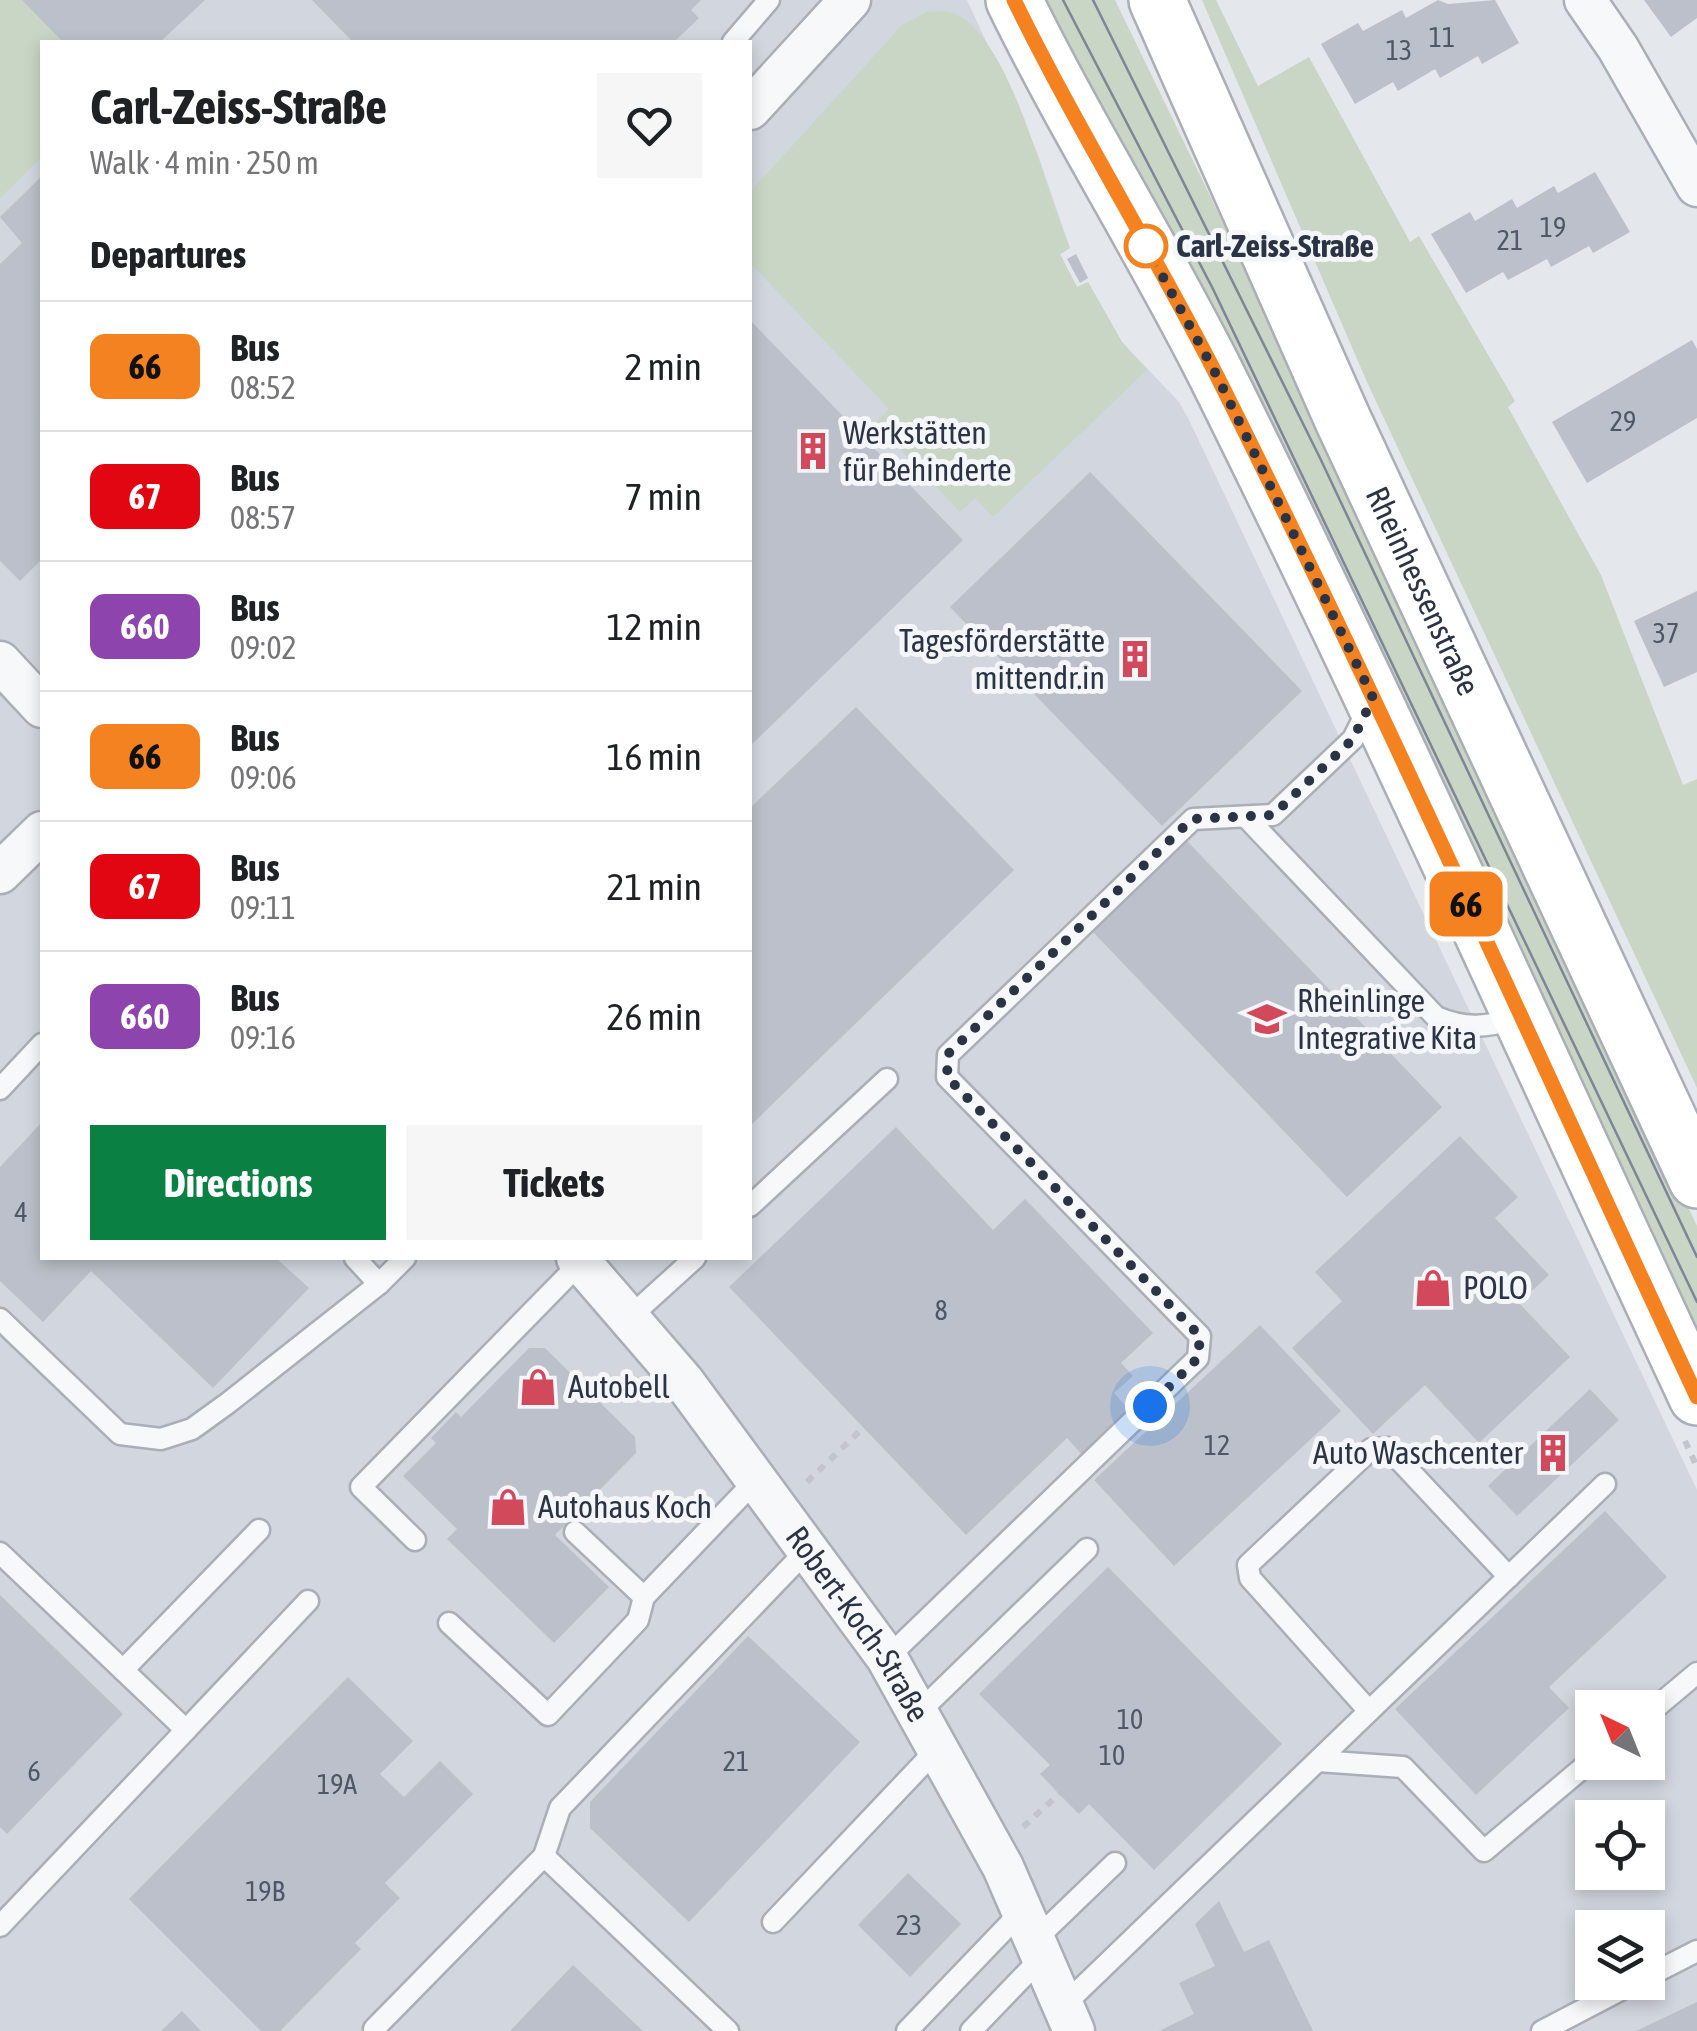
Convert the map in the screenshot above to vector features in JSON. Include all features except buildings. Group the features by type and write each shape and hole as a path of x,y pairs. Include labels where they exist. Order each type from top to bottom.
{"main road":[{"path":"1014,0 1070,114 1217,376 1373,698 1518,1018 1697,1397"},
{"name":"Rheinhessenstraße","path":"1157,0 1344,420 1697,1180"}],"street":[{"path":"752,107 850,0"},
{"path":"1585,0 1618,48 1697,186"},
{"path":"0,662 40,705"},
{"path":"0,873 40,834"},
{"name":"Robert-Koch-Straße","path":"579,1260 631,1316 810,1548 887,1658 1034,1935 1069,2018"}],"lane":[{"path":"735,40 769,0"},
{"path":"887,1658 1198,1358 1200,1336 947,1077 948,1054 1192,819 1273,815 1353,739 1373,698"},
{"path":"1246,816 1436,1017 1459,1028 1488,1027 1518,1018"},
{"path":"0,1089 40,1046"},
{"path":"752,1204 887,1079"},
{"path":"358,1260 379,1284"},
{"path":"0,1319 120,1434 161,1439 192,1429 379,1284 402,1260"},
{"path":"416,1540 361,1487 579,1260"},
{"path":"631,1316 693,1260"},
{"path":"1369,1712 1250,1578 1248,1565 1371,1449 1388,1448 1509,1576"},
{"path":"449,1623 548,1716 638,1620 644,1597 757,1479"},
{"path":"1069,2018 1318,1762 1605,1484"},
{"path":"123,1670 259,1530"},
{"path":"575,1532 644,1597"},
{"path":"374,2029 544,1856 560,1808 810,1548"},
{"path":"918,1714 1087,1549"},
{"path":"0,1553 186,1730"},
{"path":"0,1926 308,1602"},
{"path":"1665,1700 1697,1673"},
{"path":"773,1922 938,1748"},
{"path":"1318,1762 1403,1767 1484,1851 1575,1774"},
{"path":"544,1856 728,2031"},
{"path":"906,2031 1034,1935 1115,1863"},
{"path":"971,2031 1034,1935"},
{"path":"1665,1967 1697,1951"},
{"path":"1542,2031 1601,2000"}],"path":[{"path":"799,1490 864,1428"},
{"path":"1015,1835 1059,1794"}],"shaded area":[{"path":"0,0 967,0 1037,152 1070,248 1060,254 1077,287 1088,282 1122,342 1179,402 1190,422 1697,1490 1697,2031 0,2031"}],"green space":[{"path":"0,0 22,0 61,40 40,40 40,159 0,198"},
{"path":"1034,0 1115,0 1375,536 1697,1226 1697,1352"},
{"path":"1202,0 1216,0 1258,86 1309,57 1410,242 1419,236 1515,401 1508,407 1601,575 1683,785 1697,779 1697,1088 1367,382"},
{"path":"927,12 947,12 958,15 978,31 995,56 1025,121 1070,248 1060,254 1077,287 1088,282 1122,342 1147,370 993,517 975,498 960,512 875,423 889,409 752,265 752,190 902,25"}],"tram line":[{"path":"1063,0 1213,289 1697,1302"},
{"path":"1093,0 1320,458 1697,1257"}],"bus line":[{"name":"66","path":"1014,0 1070,114 1217,376 1359,668 1697,1397"}],"place":[{"name":"Carl-Zeiss-Straße","path":"1146,246"},
{"name":"Werkstätten für Behinderte","path":"813,451"},
{"name":"Tagesförderstätte mittendr.in","path":"1135,659"},
{"name":"Rheinlinge Integrative Kita","path":"1267,1019"},
{"name":"POLO","path":"1433,1288"},
{"name":"Autobell","path":"538,1387"},
{"name":"Auto Waschcenter","path":"1553,1453"},
{"name":"Autohaus Koch","path":"508,1507"}],"route":[{"path":"1146,246 1217,376 1373,698 1353,739 1273,815 1192,819 948,1054 947,1077 1200,1336 1198,1358 1150,1406"}]}
